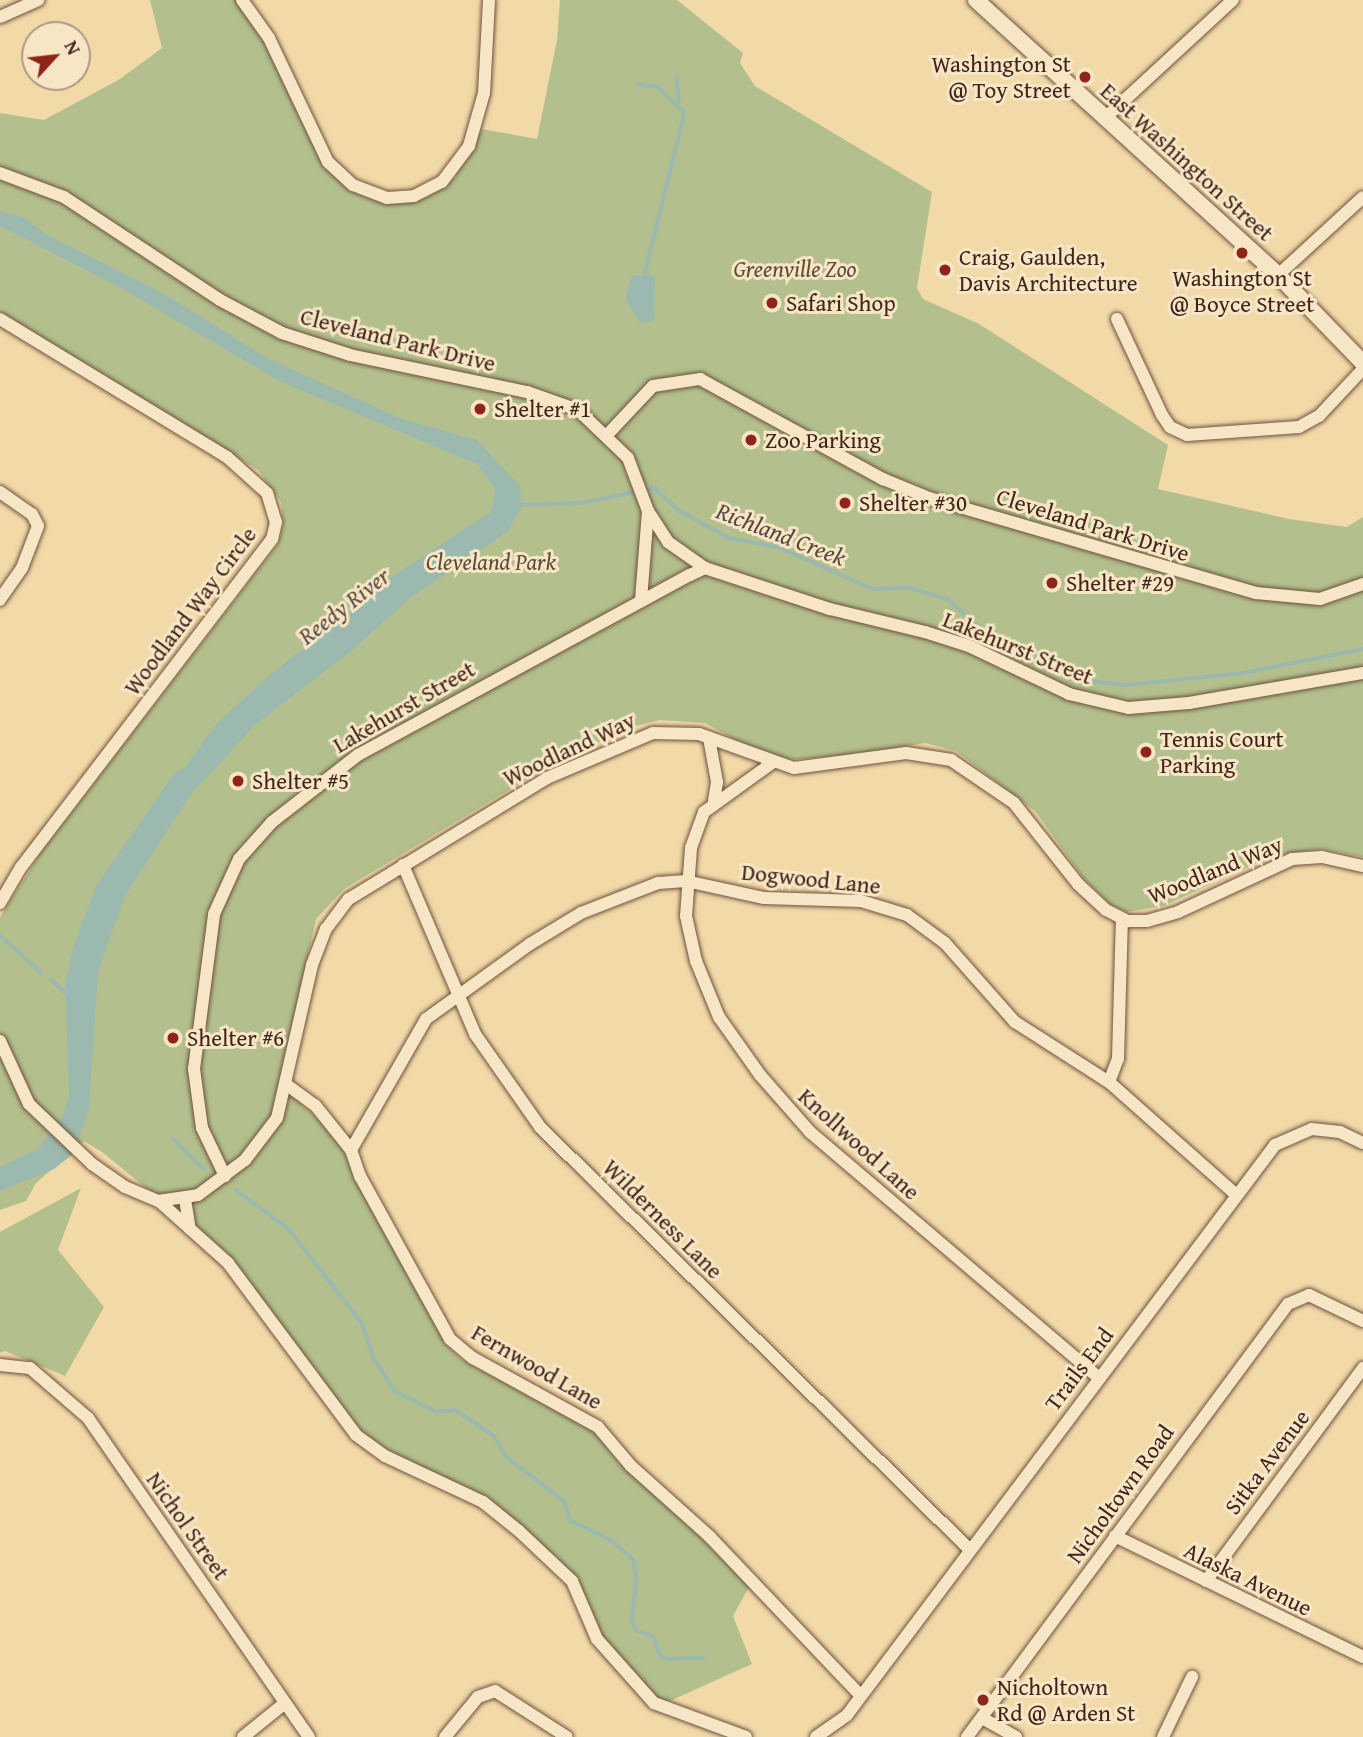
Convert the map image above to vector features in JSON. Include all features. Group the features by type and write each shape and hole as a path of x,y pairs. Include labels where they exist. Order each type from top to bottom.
{"street":[{"path":"0,17 38,0"},
{"path":"243,0 268,38 328,162 353,185 387,198 414,196 442,182 469,146 484,93 489,0"},
{"name":"East Washington Street","path":"976,0 1278,275 1363,363"},
{"path":"1105,118 1233,0"},
{"name":"Cleveland Park Drive","path":"0,173 84,208 220,300 272,329 350,355 547,397 578,410 628,458 640,482 646,506"},
{"path":"1278,275 1363,197"},
{"name":"Woodland Way Circle","path":"0,319 227,457 267,493 276,522 272,539 21,867 0,903"},
{"path":"1117,319 1162,415 1170,427 1187,435 1300,427 1319,416 1363,369"},
{"name":"Cleveland Park Drive","path":"607,435 643,392 687,378 713,383 840,455 929,498 1214,584 1283,597 1329,597 1363,584"},
{"path":"0,492 32,514 38,526 22,568 0,600"},
{"path":"641,600 646,506"},
{"name":"Lakehurst Street","path":"646,506 668,542 705,568 830,609 969,646 1097,704 1146,709 1363,673"},
{"name":"Lakehurst Street","path":"225,1176 202,1128 194,1069 214,914 239,859 272,822 358,755 641,600 705,568"},
{"name":"Woodland Way","path":"0,1041 29,1104 81,1154 125,1187 158,1200 186,1199 225,1176 245,1160 273,1124 287,1085 304,996 326,929 349,899 402,864 547,779 630,740 677,731 709,738 772,763 829,766 906,753 951,760 1014,803 1078,884 1122,919 1161,918 1292,859 1322,857 1363,866"},
{"name":"Knollwood Lane","path":"709,738 717,782 714,802 697,830 686,881 686,916 707,993 730,1036 782,1102 810,1132 1099,1378"},
{"name":"Knollwood Lane","path":"714,802 772,763"},
{"name":"Wilderness Lane","path":"402,864 456,996 490,1059 540,1127 969,1549"},
{"name":"Dogwood Lane","path":"351,1150 416,1031 456,996 581,913 658,883 686,881 764,898 838,899 896,909 945,943 1015,1022 1110,1082 1152,1115 1234,1193"},
{"path":"1110,1082 1118,1059 1122,919"},
{"name":"Fernwood Lane","path":"287,1085 315,1105 351,1150 360,1175 450,1339 473,1359 598,1427 631,1466 710,1537 860,1695"},
{"name":"Trails End","path":"860,1695 1099,1378 1234,1193 1275,1144 1303,1132 1327,1129 1363,1143"},
{"path":"186,1199 190,1229"},
{"path":"158,1200 228,1263 356,1435 385,1456 483,1502 529,1540 572,1581 597,1639 654,1703 746,1737"},
{"name":"Nicholtown Road","path":"967,1737 1288,1304 1301,1295 1317,1297 1363,1321"},
{"name":"Nichol Street","path":"5,1364 41,1375 88,1418 309,1737"},
{"name":"Sitka Avenue","path":"1206,1581 1363,1368"},
{"name":"Alaska Avenue","path":"1115,1536 1363,1657"},
{"path":"1163,1737 1192,1677"},
{"path":"445,1737 478,1698 495,1691 568,1737"},
{"path":"816,1737 846,1716 860,1695"},
{"path":"243,1737 285,1703"},
{"path":"982,1718 1016,1737"}],"green space":[{"name":"Cleveland Park","path":"150,0 237,0 262,37 324,164 349,189 385,203 432,193 455,178 482,129 537,139 557,40 560,0 677,0 743,53 740,63 755,86 932,192 917,288 923,299 979,324 1168,445 1158,489 1289,519 1347,527 1363,517 1363,857 1321,849 1275,855 1163,906 1126,912 1110,904 1084,879 1035,811 956,751 925,743 854,755 786,760 747,746 705,723 660,720 631,727 542,770 344,889 316,919 279,1084 331,1131 445,1344 462,1360 594,1431 619,1463 687,1523 749,1587 733,1616 752,1664 663,1704 601,1643 581,1587 516,1524 363,1436 184,1219 102,1152 84,1141 36,1183 26,1201 0,1210 0,917 40,854 278,544 283,526 281,502 258,470 0,314 0,113 44,120 120,79 162,48"},
{"path":"81,1188 58,1250 104,1307 65,1376 5,1351 0,1353 0,1232"}],"water":[{"path":"0,211 23,217 47,235 168,296 269,359 402,419 477,440 520,486 521,508 508,531 409,599 350,652 256,724 191,794 125,896 98,972 89,1109 73,1154 54,1169 0,1191 0,1167 38,1149 62,1118 69,1095 65,984 73,948 96,886 173,775 185,767 218,722 271,674 393,576 491,512 496,490 477,464 281,382 121,288 0,226"},
{"path":"632,275 655,276 654,321 640,323 625,298"}],"waterway":[{"path":"677,77 679,102"},
{"path":"637,84 658,87 685,113 645,275"},
{"name":"Richland Creek","path":"519,505 581,503 655,488 680,511 729,538 778,547 873,589 911,588 948,599 980,627 1086,681 1127,685 1243,673 1363,649"},
{"path":"0,935 41,972"},
{"path":"51,979 67,994"},
{"path":"173,1139 204,1169"},
{"path":"236,1190 289,1229 362,1323 375,1360 395,1391 437,1412 456,1410 494,1436 507,1457 565,1502 570,1520 611,1540 634,1560 637,1583 632,1620 636,1630 654,1637 660,1655 667,1659 704,1658"}],"place":[{"name":"Washington St @ Toy Street","path":"1085,77"},
{"name":"Washington St @ Boyce Street","path":"1242,253"},
{"name":"Craig, Gaulden, Davis Architecture","path":"945,270"},
{"name":"Safari Shop","path":"772,303"},
{"name":"Shelter #1","path":"480,409"},
{"name":"Zoo Parking","path":"751,440"},
{"name":"Shelter #30","path":"845,503"},
{"name":"Shelter #29","path":"1052,583"},
{"name":"Tennis Court Parking","path":"1146,752"},
{"name":"Shelter #5","path":"238,781"},
{"name":"Shelter #6","path":"173,1038"},
{"name":"Nicholtown Rd @ Arden St","path":"983,1700"}],"park label":[{"name":"Greenville Zoo","path":"795,269"}],"water label":[{"name":"Reedy River","path":"344,606"}]}
